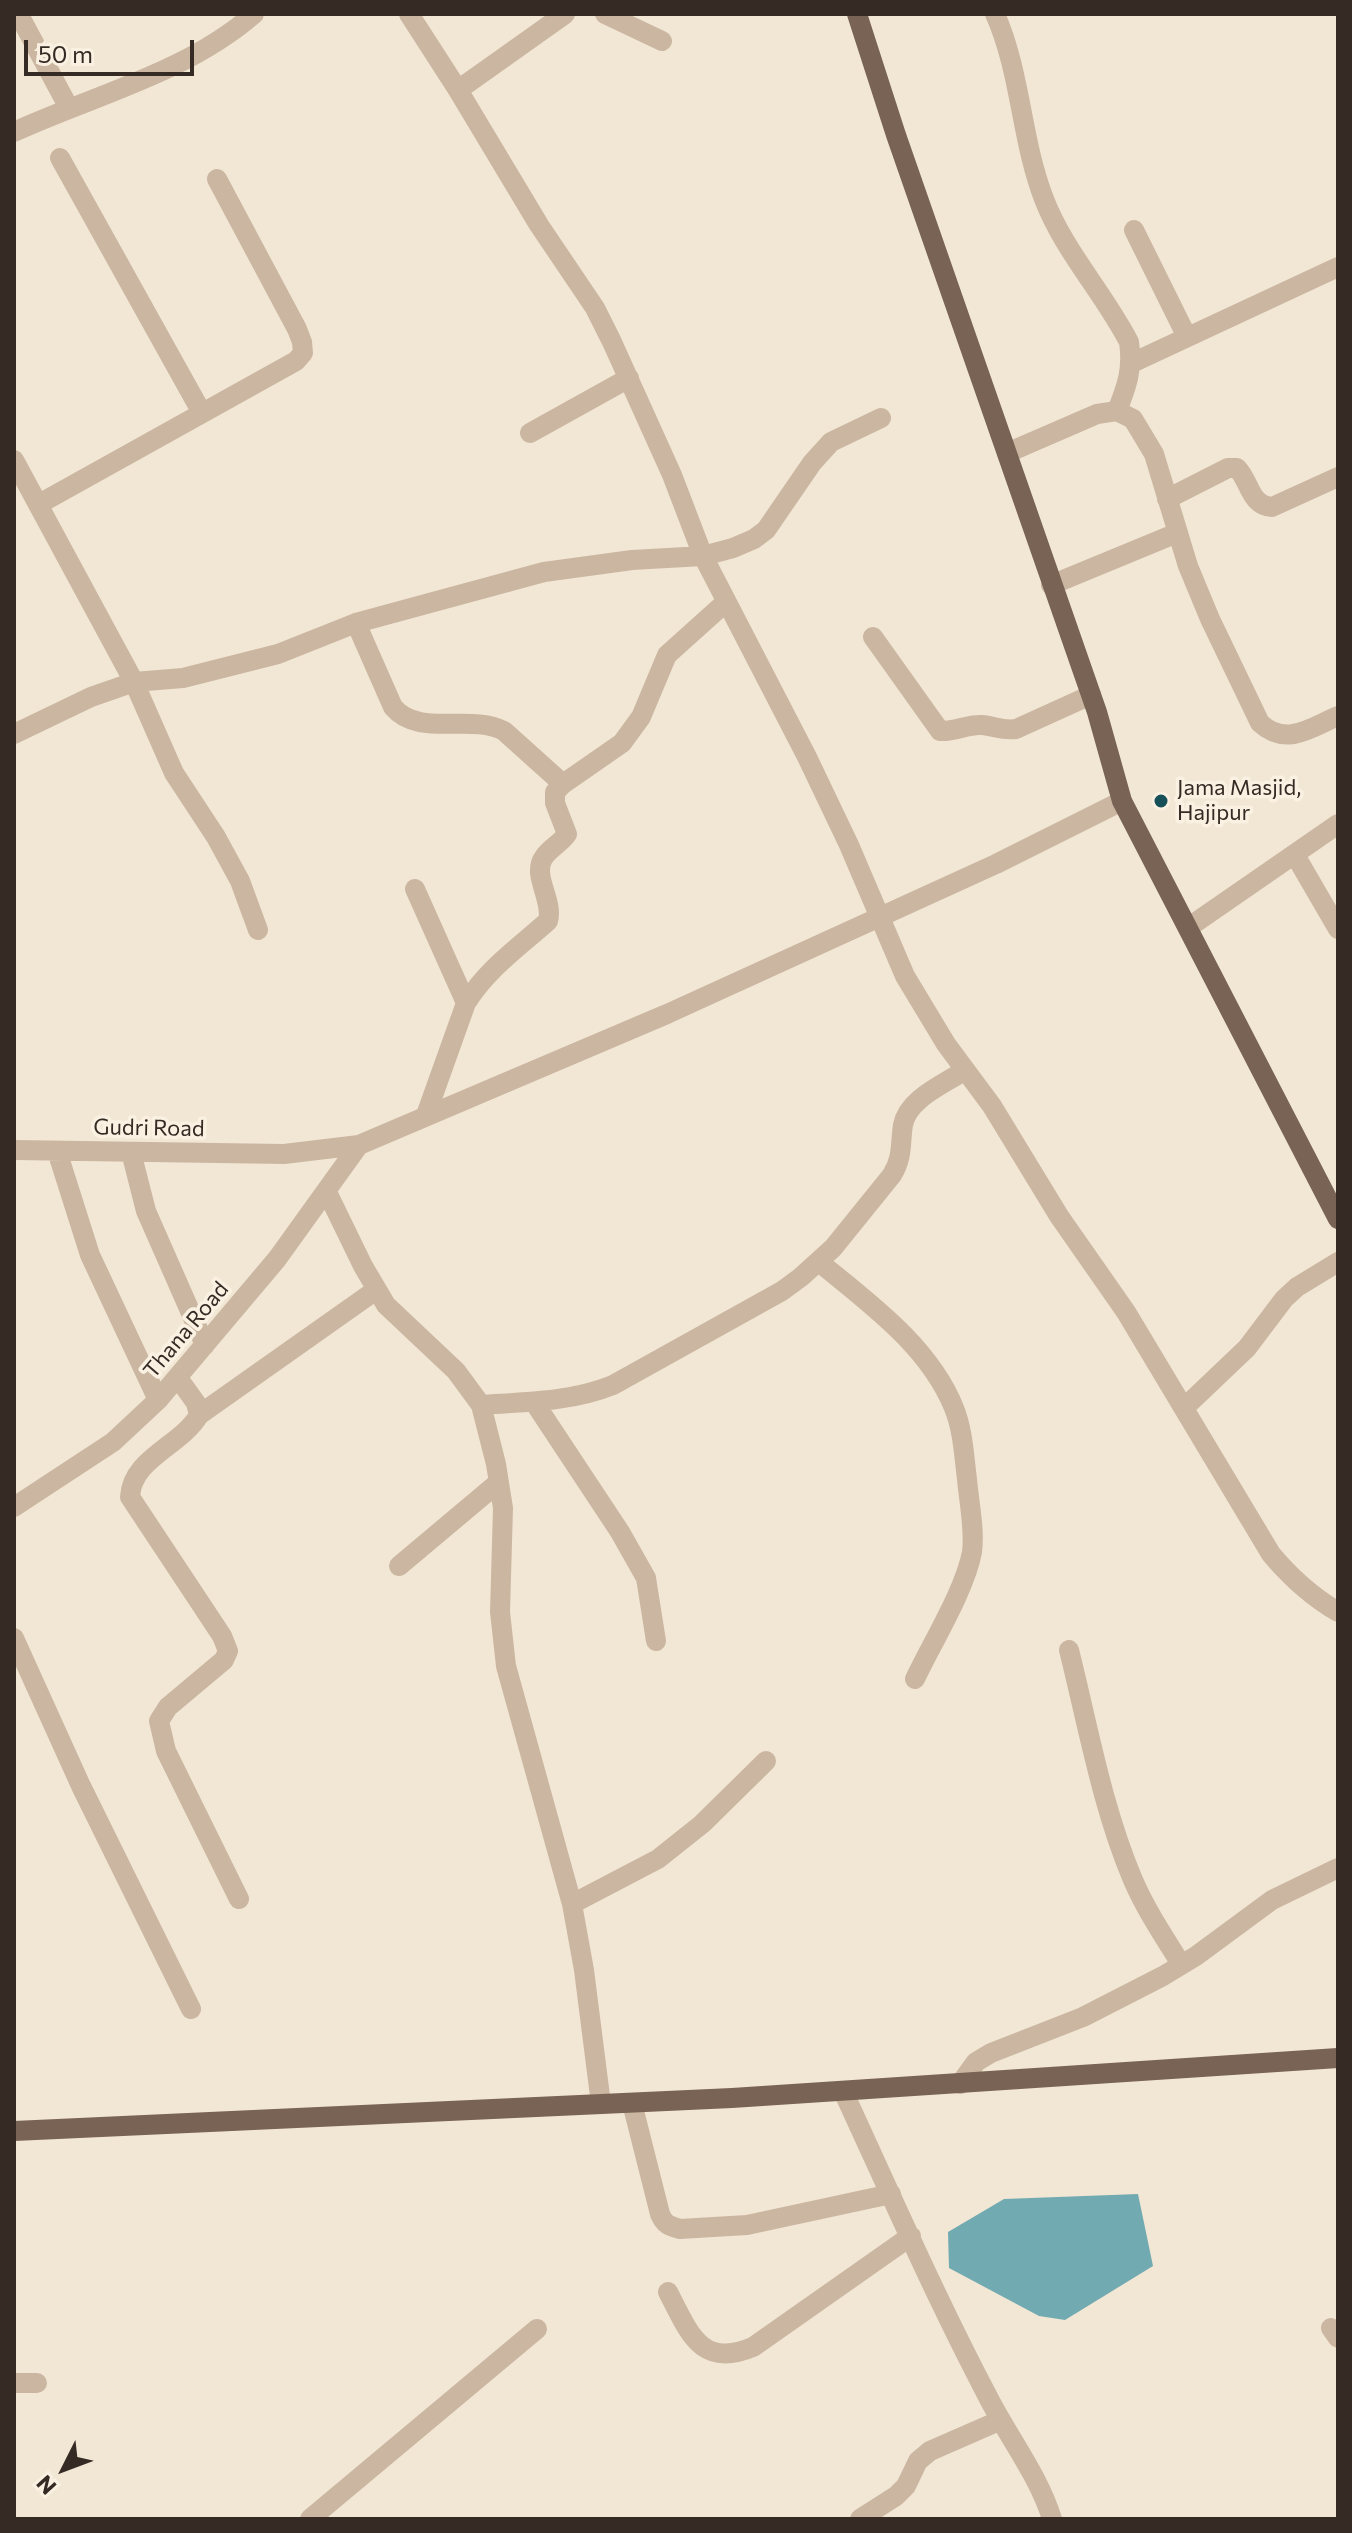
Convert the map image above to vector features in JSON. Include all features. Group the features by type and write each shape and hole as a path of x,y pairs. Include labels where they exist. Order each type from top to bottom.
{"main road":[{"path":"857,14 896,135 1091,695 1122,801 1338,1219"},
{"path":"14,2131 632,2103 1338,2058"}],"street":[{"path":"14,132 180,64 227,37 254,14"},
{"path":"409,14 539,225 595,308 672,475 703,556 807,757 905,976 922,1007 1012,1136 1059,1216 1126,1312 1271,1554 1294,1581 1338,1612"},
{"path":"458,90 565,14"},
{"path":"605,14 662,41"},
{"path":"995,14 1005,42 1043,196 1072,252 1118,320 1129,342 1132,363 1130,380 1117,411"},
{"path":"19,15 69,108"},
{"path":"60,158 202,413"},
{"path":"39,504 296,361 303,353 297,329 217,179"},
{"path":"1134,230 1187,337"},
{"path":"1132,363 1338,267"},
{"path":"530,433 629,378"},
{"path":"1007,453 1077,421 1117,411 1133,419 1154,454 1177,533 1210,619 1260,723 1272,734 1286,735 1302,732 1338,716"},
{"path":"14,734 91,697 134,682 183,678 278,654 356,623 544,572 632,560 703,556 743,544 766,530 812,463 831,442 881,418"},
{"path":"14,460 134,682 174,773 216,837 240,881 258,930"},
{"path":"1167,499 1228,468 1237,468 1242,473 1256,501 1263,507 1272,507 1338,477"},
{"path":"1051,585 1177,533"},
{"path":"426,1115 466,1003 487,973 548,921 551,912 539,868 542,859 567,834 555,803 555,792 622,743 641,717 667,655 726,602"},
{"path":"356,623 393,707 401,716 423,722 472,722 494,726 504,731 563,784"},
{"path":"873,637 940,731 950,732 963,726 979,725 1004,731 1016,729 1091,695"},
{"path":"359,1145 667,1014 996,864 1122,801"},
{"path":"1189,927 1338,824"},
{"path":"1295,855 1338,929"},
{"path":"415,889 466,1003"},
{"path":"481,1405 592,1394 782,1291 819,1262 900,1162 904,1121 910,1109 965,1070"},
{"name":"Gudri Road","path":"14,1150 284,1154 359,1145"},
{"name":"Thana Road","path":"16,1499 113,1442 158,1400 277,1259 359,1145"},
{"path":"57,1151 90,1255 158,1400"},
{"path":"131,1152 146,1211 205,1345"},
{"path":"327,1192 386,1305 456,1371 481,1405 503,1508 500,1612 506,1666 572,1904 584,1970 601,2104"},
{"path":"819,1262 917,1350 935,1371 959,1421 973,1532 972,1552 960,1585 915,1679"},
{"path":"1184,1408 1247,1348 1284,1299 1297,1287 1338,1262"},
{"path":"239,1899 166,1751 159,1721 168,1707 224,1660 228,1651 222,1636 130,1497 130,1482 139,1469 192,1427 199,1415 376,1290"},
{"path":"178,1378 196,1403 199,1415"},
{"path":"534,1402 620,1532 646,1578 656,1641"},
{"path":"399,1566 499,1482"},
{"path":"14,1638 81,1786 191,2009"},
{"path":"1069,1650 1123,1854 1150,1913 1181,1964"},
{"path":"572,1904 658,1859 766,1761"},
{"path":"960,2084 976,2062 991,2053 1083,2017 1181,1964 1272,1900 1338,1868"},
{"path":"843,2091 1001,2420 1029,2466 1052,2519"},
{"path":"632,2103 660,2214 663,2222 670,2227 747,2225 891,2194"},
{"path":"668,2292 690,2334 701,2346 722,2355 736,2354 753,2347 911,2236"},
{"path":"310,2519 537,2329"},
{"path":"14,2383 37,2383"},
{"path":"860,2519 896,2496 906,2486 918,2461 930,2451 1001,2420"}],"water":[{"path":"1138,2194 1153,2266 1065,2320 1039,2316 949,2268 948,2232 1004,2199"}],"place":[{"name":"Jama Masjid, Hajipur","path":"1161,801"}]}
